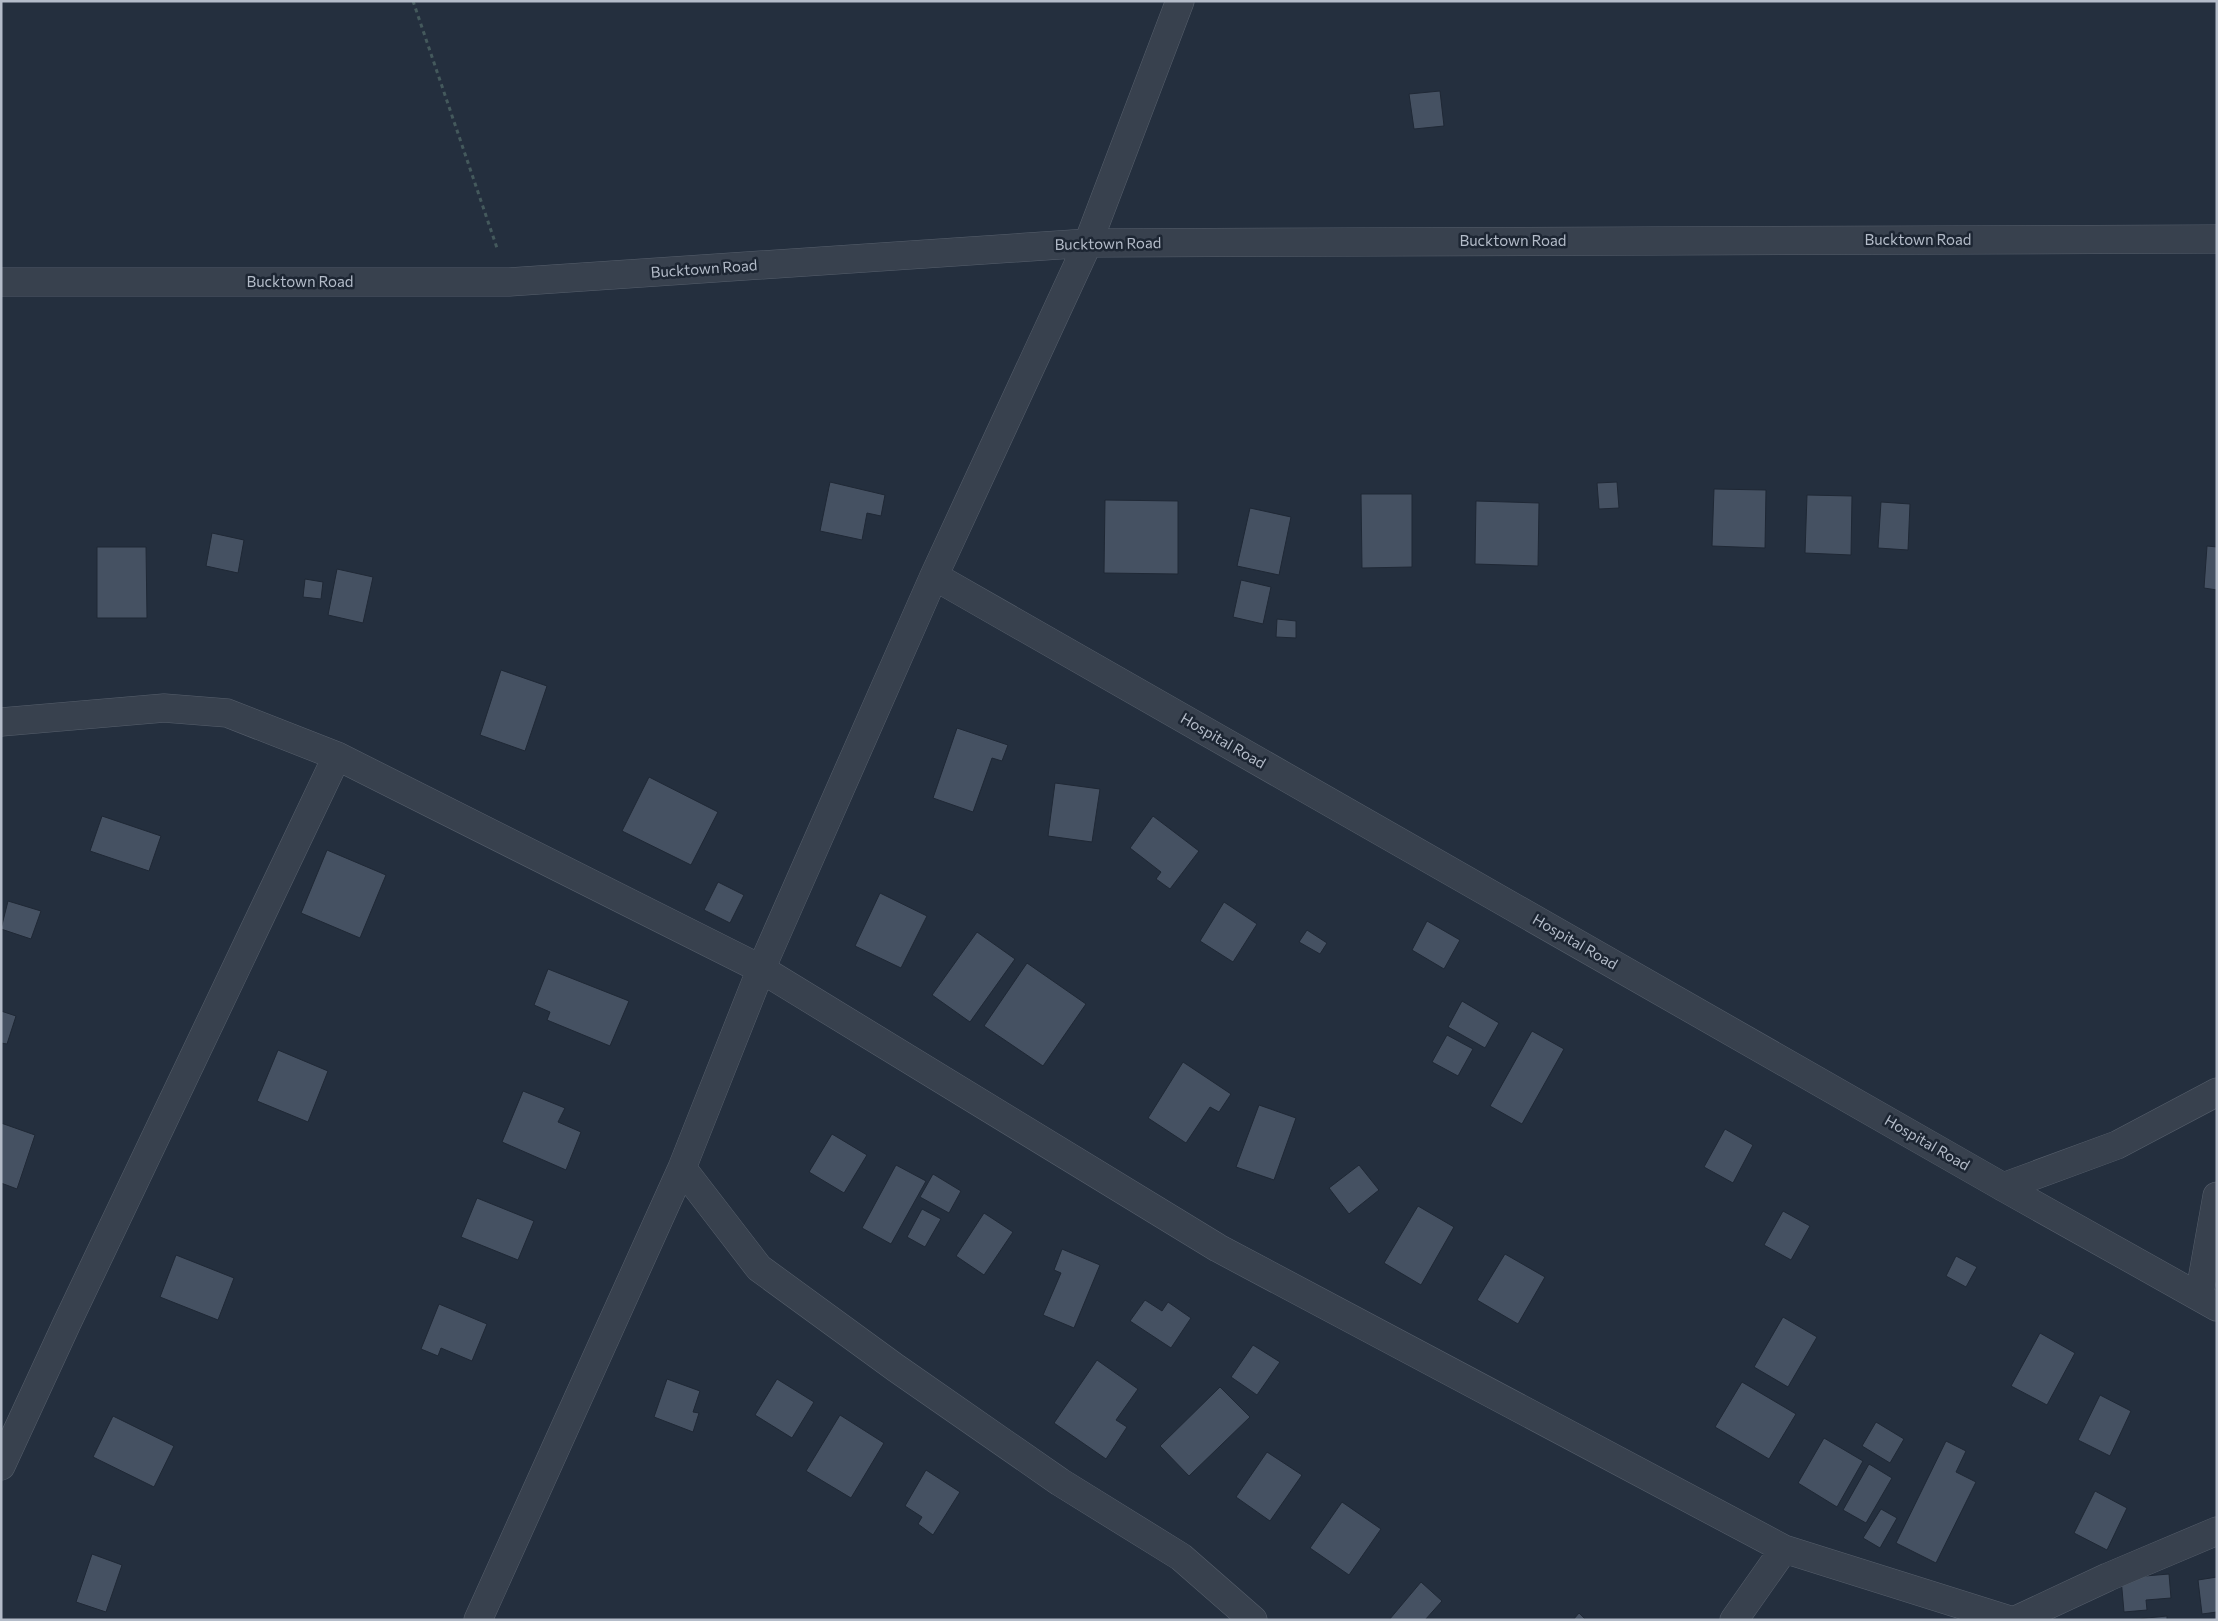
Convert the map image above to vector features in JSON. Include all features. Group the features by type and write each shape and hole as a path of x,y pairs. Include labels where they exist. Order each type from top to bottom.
{"street":[{"path":"478,1620 682,1168 761,969 934,576 1088,243 1180,1"},
{"name":"Bucktown Road","path":"1,282 509,282 1088,243 2217,239"},
{"name":"Hospital Road","path":"934,576 2208,1302"},
{"path":"1,722 164,708 227,713 336,756 761,969 1218,1248 1784,1549 2010,1620"},
{"path":"1,1466 75,1305 336,756"},
{"path":"2003,1186 2117,1146 2217,1092"},
{"path":"682,1168 759,1268 896,1368 1060,1482 1181,1557 1252,1620"},
{"path":"2208,1302 2217,1196"},
{"path":"2016,1620 2108,1577 2217,1531"},
{"path":"1734,1620 1784,1549"}],"path":[{"path":"413,1 509,282"}],"building":[{"path":"1440,91 1444,126 1414,129 1409,94"},
{"path":"830,482 885,495 881,516 867,513 862,540 820,531"},
{"path":"1617,482 1619,508 1599,509 1597,483"},
{"path":"1714,489 1766,490 1765,548 1712,546"},
{"path":"1361,494 1412,494 1412,567 1362,568"},
{"path":"1807,495 1852,496 1851,555 1805,553"},
{"path":"1105,500 1178,501 1178,574 1104,573"},
{"path":"1476,501 1539,503 1538,566 1475,564"},
{"path":"1881,502 1910,504 1908,550 1878,548"},
{"path":"1250,508 1291,517 1279,575 1237,566"},
{"path":"212,533 244,540 238,573 206,566"},
{"path":"2207,546 2217,547 2217,590 2204,588"},
{"path":"97,547 146,547 147,618 97,618"},
{"path":"337,569 373,577 363,623 328,615"},
{"path":"305,579 323,582 321,599 303,597"},
{"path":"1241,580 1271,587 1263,624 1233,617"},
{"path":"1277,619 1296,621 1296,638 1276,637"},
{"path":"501,670 547,686 525,751 480,735"},
{"path":"957,728 1008,745 1002,761 992,758 973,812 933,798"},
{"path":"649,777 718,812 691,865 622,831"},
{"path":"1055,783 1100,789 1092,842 1048,836"},
{"path":"102,816 161,836 149,871 90,851"},
{"path":"1153,816 1199,851 1170,889 1156,879 1161,872 1130,848"},
{"path":"327,850 386,875 360,938 301,913"},
{"path":"718,882 744,895 730,923 704,910"},
{"path":"880,893 927,916 901,968 855,946"},
{"path":"8,901 41,911 31,939 1,929"},
{"path":"1224,902 1257,924 1233,962 1200,941"},
{"path":"1427,921 1460,940 1444,969 1412,950"},
{"path":"1307,930 1327,943 1320,954 1299,942"},
{"path":"977,932 1015,959 970,1022 932,995"},
{"path":"1027,963 1086,1004 1043,1066 984,1026"},
{"path":"548,969 629,1001 610,1046 547,1020 550,1012 534,1005"},
{"path":"1462,1001 1499,1023 1485,1048 1448,1027"},
{"path":"1,1011 16,1016 7,1044 1,1043"},
{"path":"1532,1031 1564,1049 1522,1124 1490,1106"},
{"path":"1447,1035 1473,1049 1458,1076 1432,1062"},
{"path":"278,1050 328,1071 308,1122 257,1101"},
{"path":"1183,1062 1231,1094 1219,1112 1210,1107 1186,1143 1148,1118"},
{"path":"523,1091 565,1108 558,1122 581,1132 566,1170 502,1142"},
{"path":"1259,1105 1296,1118 1274,1180 1236,1167"},
{"path":"1,1123 35,1135 17,1189 1,1183"},
{"path":"1725,1129 1753,1145 1733,1183 1704,1167"},
{"path":"832,1134 867,1155 844,1193 809,1172"},
{"path":"896,1165 926,1181 891,1244 862,1228"},
{"path":"1359,1165 1379,1190 1349,1214 1329,1188"},
{"path":"933,1174 961,1191 949,1213 920,1197"},
{"path":"477,1198 534,1221 518,1260 461,1237"},
{"path":"1418,1206 1454,1227 1421,1285 1384,1263"},
{"path":"922,1209 941,1219 925,1247 907,1237"},
{"path":"1783,1211 1810,1226 1791,1260 1764,1245"},
{"path":"984,1213 1013,1232 984,1275 956,1256"},
{"path":"1062,1249 1100,1265 1074,1328 1043,1315 1061,1273 1054,1270"},
{"path":"1505,1254 1545,1277 1518,1324 1477,1300"},
{"path":"176,1255 234,1278 218,1320 160,1297"},
{"path":"1956,1256 1977,1267 1966,1287 1946,1276"},
{"path":"1145,1300 1162,1311 1168,1302 1191,1318 1171,1348 1130,1321"},
{"path":"439,1304 487,1324 472,1361 441,1348 438,1356 421,1349"},
{"path":"1783,1317 1817,1337 1788,1387 1754,1367"},
{"path":"2040,1333 2075,1353 2047,1405 2011,1386"},
{"path":"1253,1345 1280,1362 1257,1395 1231,1377"},
{"path":"1097,1360 1138,1389 1116,1420 1127,1427 1106,1459 1054,1423"},
{"path":"667,1379 700,1391 693,1412 699,1413 693,1432 654,1417"},
{"path":"777,1379 814,1402 792,1438 755,1415"},
{"path":"1742,1382 1796,1414 1769,1459 1715,1427"},
{"path":"1220,1387 1250,1417 1189,1476 1160,1446"},
{"path":"2100,1395 2131,1411 2110,1456 2078,1440"},
{"path":"840,1415 884,1443 851,1498 806,1471"},
{"path":"113,1416 174,1446 154,1487 93,1457"},
{"path":"1876,1422 1904,1439 1890,1463 1862,1446"},
{"path":"1824,1438 1863,1461 1837,1507 1798,1483"},
{"path":"1946,1441 1966,1451 1956,1472 1976,1482 1936,1563 1896,1543"},
{"path":"1267,1452 1302,1475 1270,1521 1236,1497"},
{"path":"1869,1464 1892,1478 1866,1523 1843,1510"},
{"path":"926,1470 960,1492 933,1535 918,1524 922,1517 905,1506"},
{"path":"2095,1491 2127,1508 2107,1550 2074,1533"},
{"path":"1342,1502 1381,1529 1349,1575 1310,1548"},
{"path":"1881,1509 1897,1518 1880,1548 1863,1538"},
{"path":"92,1554 122,1565 106,1612 76,1602"},
{"path":"2169,1574 2171,1598 2146,1600 2147,1610 2124,1612 2121,1578"},
{"path":"2217,1577 2217,1612 2202,1614 2198,1580"},
{"path":"1421,1582 1442,1601 1425,1620 1389,1620"},
{"path":"1579,1613 1586,1620 1573,1620"},
{"path":"2167,1616 2167,1620 2127,1620"}]}
